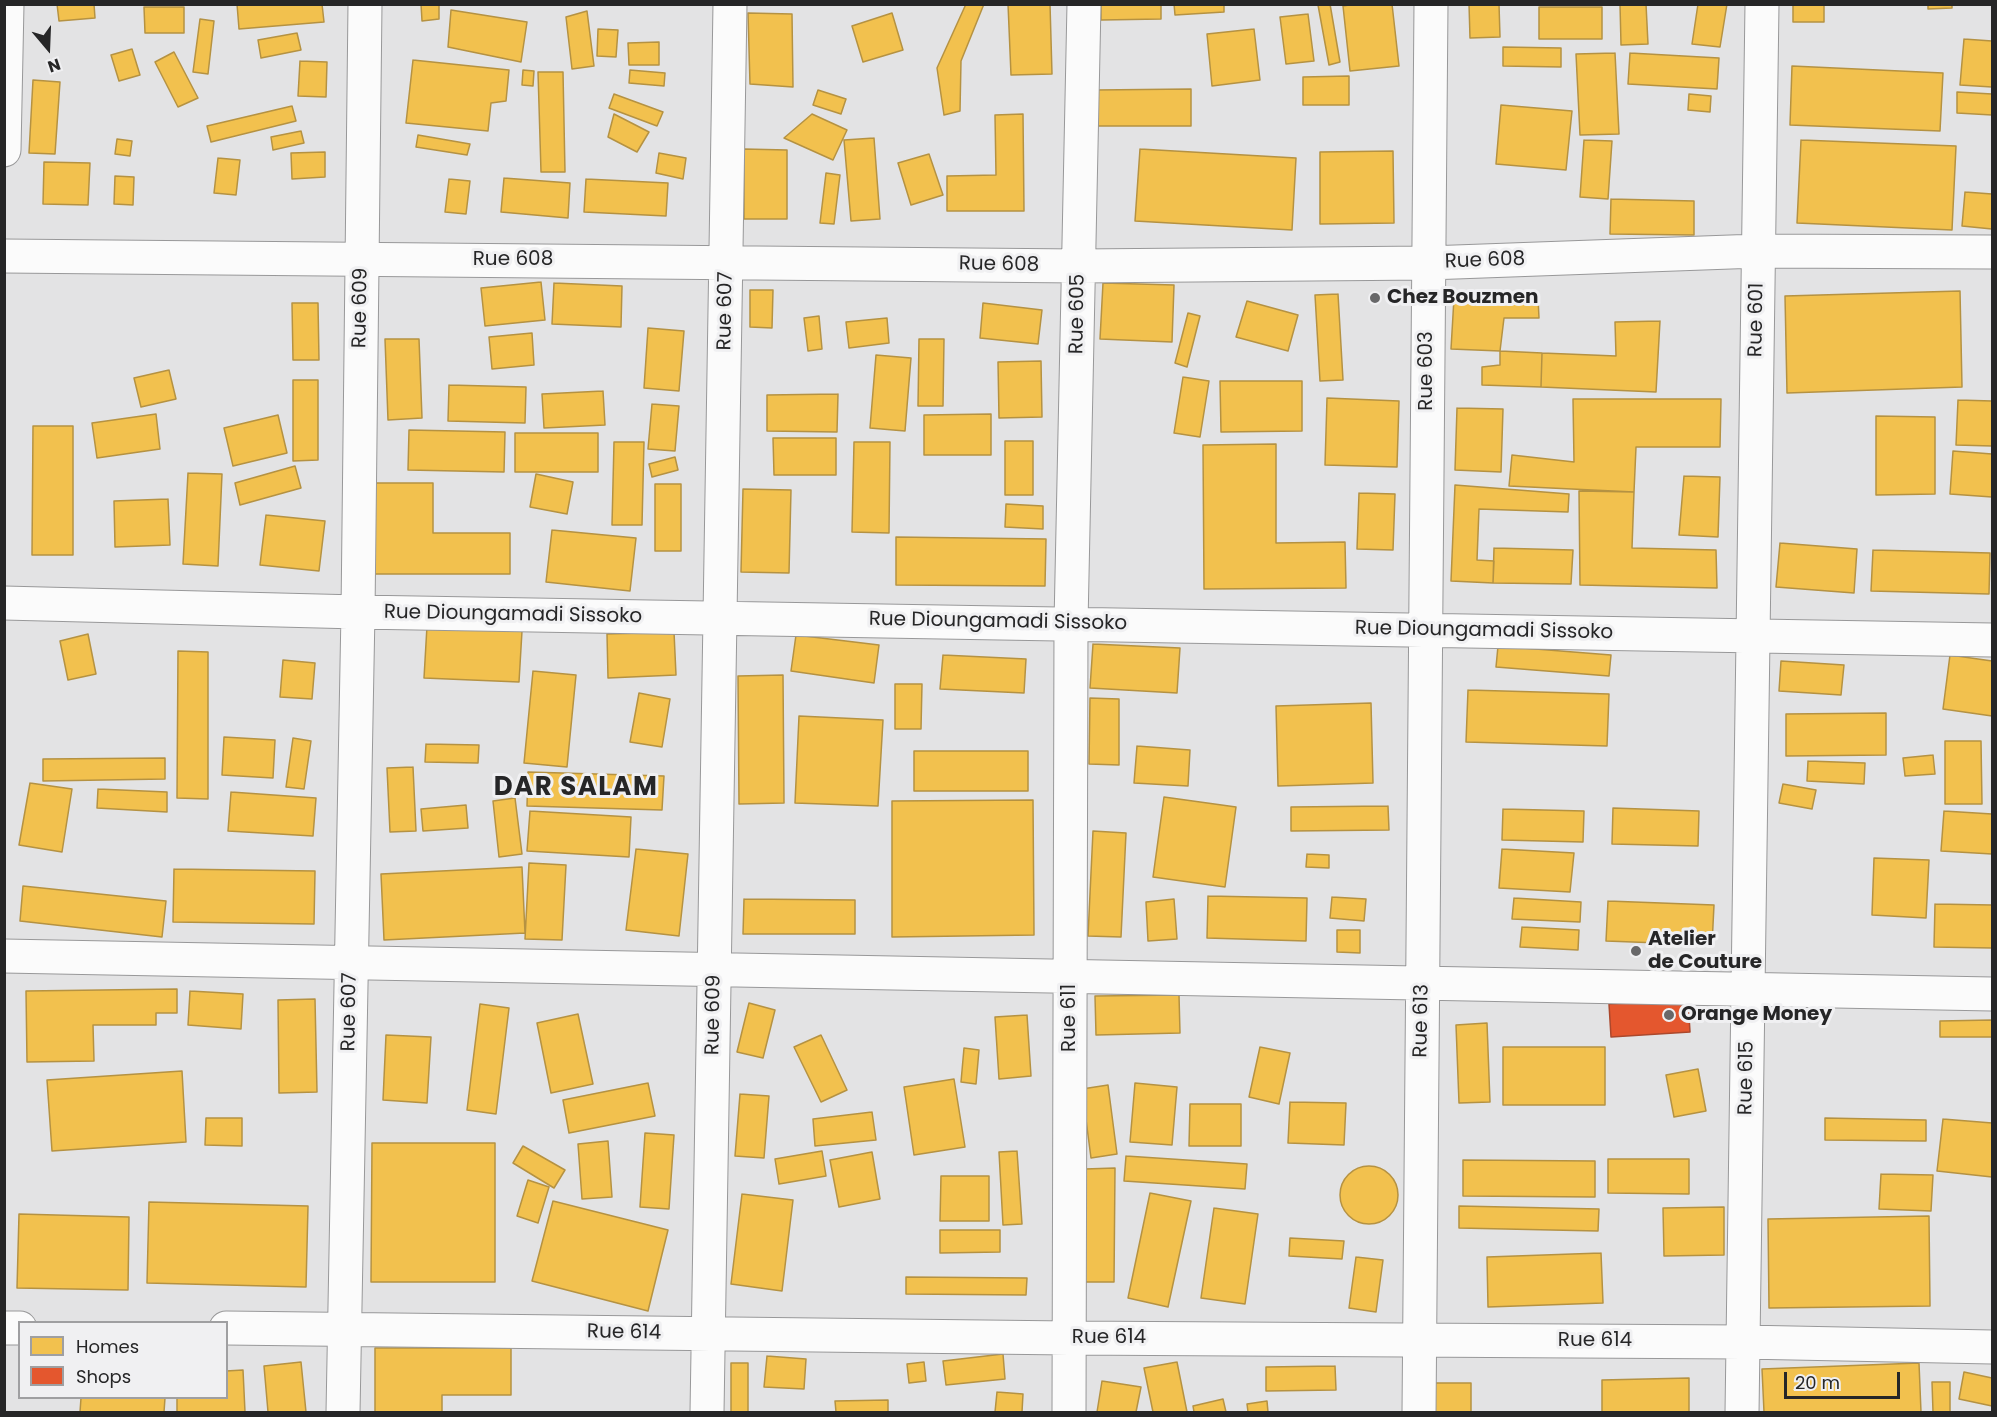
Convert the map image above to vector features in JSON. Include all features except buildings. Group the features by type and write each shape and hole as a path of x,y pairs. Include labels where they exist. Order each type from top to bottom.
{"street":[{"path":"4,150 7,4"},
{"name":"Rue 609","path":"358,612 365,4"},
{"name":"Rue 607","path":"721,618 730,4"},
{"name":"Rue 605","path":"1071,623 1084,4"},
{"name":"Rue 603","path":"1425,630 1431,4"},
{"name":"Rue 601","path":"1753,636 1762,4"},
{"name":"Rue 608","path":"4,256 1079,266 1428,263 1758,251 1992,252"},
{"name":"Rue Dioungamadi Sissoko","path":"4,603 358,612 1992,640"},
{"name":"Rue 607","path":"343,1413 358,612"},
{"name":"Rue 609","path":"706,1413 721,618"},
{"name":"Rue 611","path":"1069,1413 1071,623"},
{"name":"Rue 613","path":"1419,1413 1425,630"},
{"name":"Rue 615","path":"1742,1413 1753,636"},
{"path":"4,956 1992,994"},
{"name":"Rue 614","path":"228,1328 344,1327 1069,1338 1743,1342 1992,1347"}],"place":[{"name":"Chez Bouzmen","path":"1375,298"},
{"name":"Atelier de Couture","path":"1636,951"},
{"name":"Orange Money","path":"1669,1015"}],"district":[{"name":"DAR SALAM","path":"576,788"}]}
